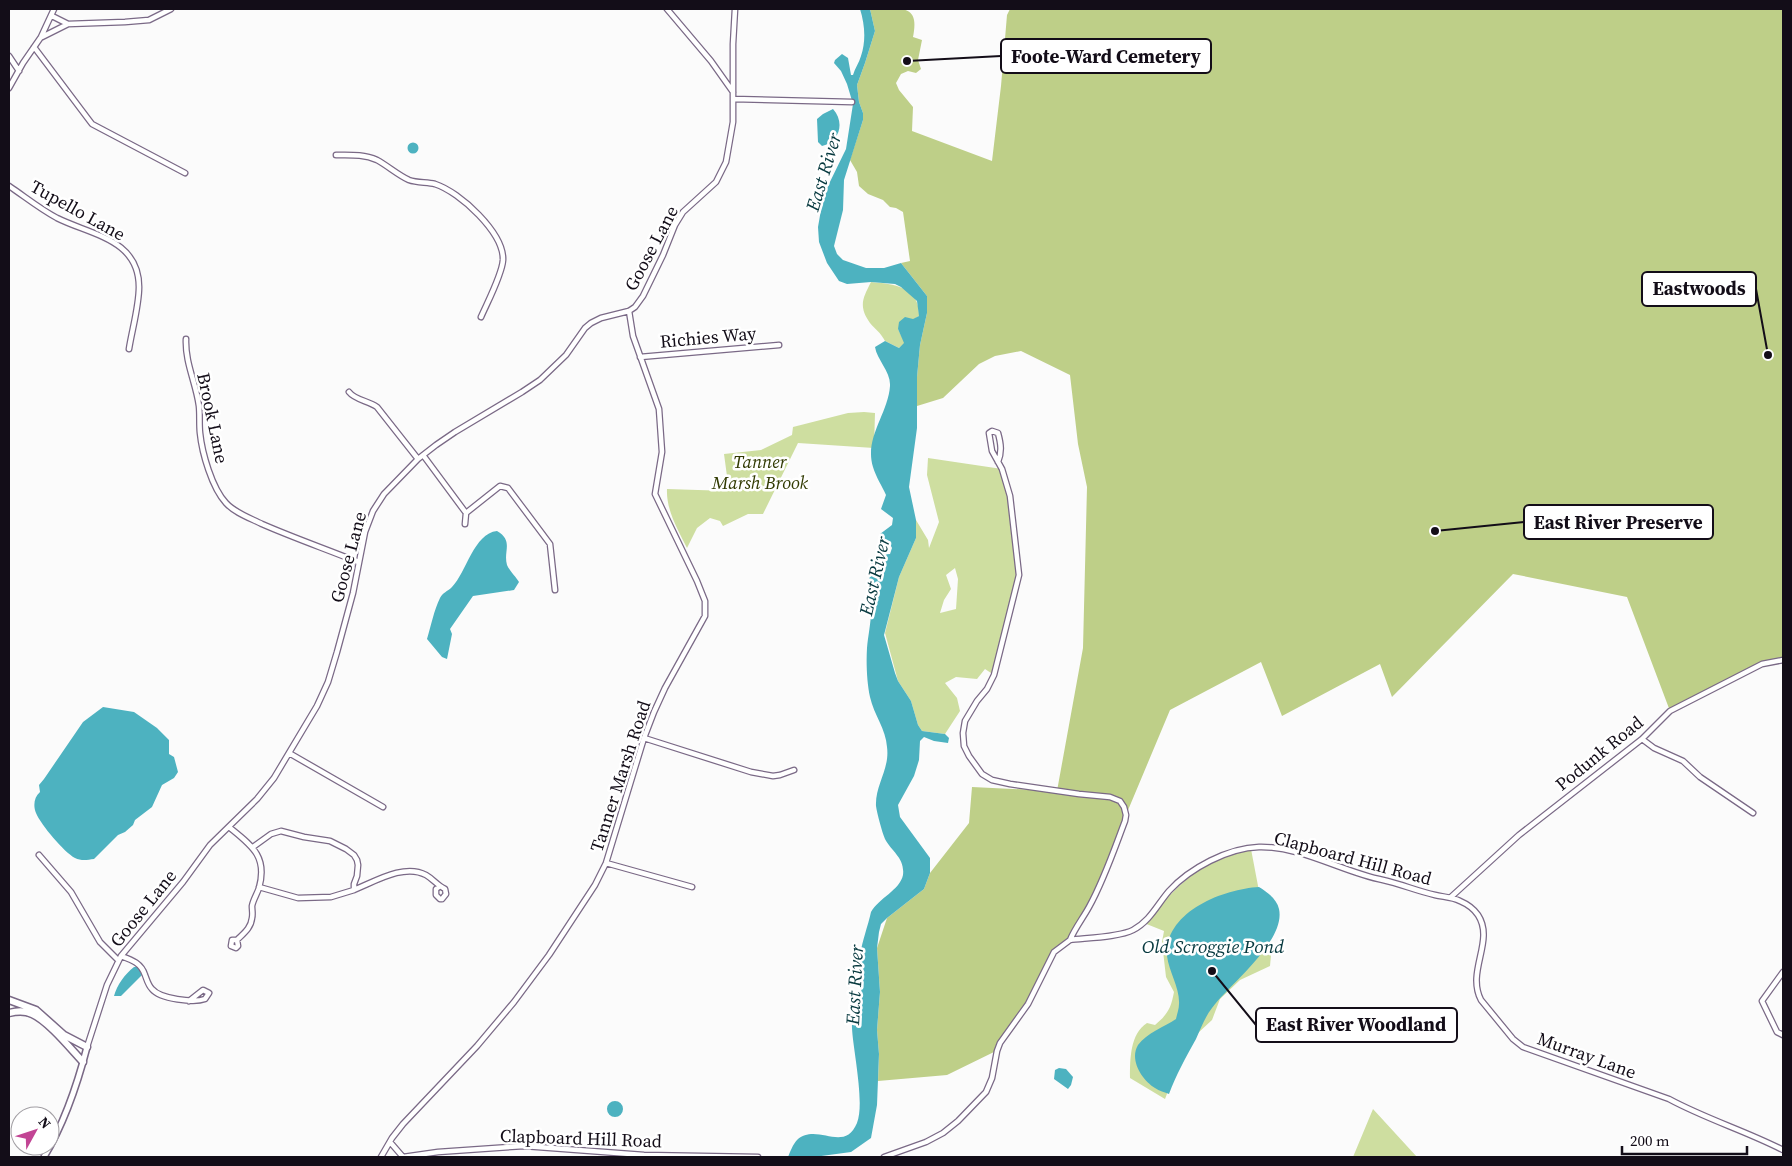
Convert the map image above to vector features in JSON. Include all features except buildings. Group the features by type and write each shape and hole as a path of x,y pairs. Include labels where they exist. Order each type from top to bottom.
{"highway":[{"path":"9,1000 36,1010 64,1035 87,1047"},
{"path":"9,1013 18,1011 31,1013 41,1020 83,1062"}],"main road":[{"name":"Goose Lane","path":"44,1157 67,1113 87,1047"}],"street":[{"path":"9,88 41,37 54,9"},
{"path":"41,37 68,24 149,20 171,9"},
{"path":"668,9 711,61 733,92"},
{"name":"Goose Lane","path":"87,1047 107,985 120,958 130,943 171,897 210,845 257,799 274,778 317,706 328,682 353,593 358,562 372,511 394,482 418,459 455,432 540,380 566,355 585,328 591,323 601,318 629,311 635,307 643,296 675,225 683,212 716,182 722,173 733,122 733,44 736,9"},
{"path":"52,16 68,24"},
{"path":"34,47 92,124 185,172"},
{"path":"9,56 19,71"},
{"path":"733,99 852,102"},
{"path":"336,155 364,155 376,160 410,181 437,184 464,200 481,217 498,241 502,250 503,262 481,317"},
{"name":"Tupello Lane","path":"9,186 56,218 113,241 129,256 135,266 139,287 129,348"},
{"name":"Tanner Marsh Road","path":"382,1157 403,1124 477,1046 514,1002 549,955 595,885 606,863 644,738 665,688 705,616 705,601 697,581 654,494 662,452 659,409 633,336 629,311"},
{"name":"Brook Lane","path":"186,339 185,353 196,391 200,432 206,460 213,482 226,503 237,512 271,528 358,562"},
{"name":"Richies Way","path":"640,357 779,345"},
{"path":"349,392 352,396 371,402 377,407 418,459"},
{"path":"884,1157 897,1155 943,1133 958,1121 986,1092 992,1078 1000,1043 1028,1004 1054,952 1070,940 1075,927 1090,906 1106,870 1126,815 1120,801 1110,797 1064,792 992,780 982,774 975,766 964,746 963,733 965,721 987,689 994,675 1019,575 1010,496 1006,481 992,450 989,440 989,433 992,431 998,433 1002,452 998,462"},
{"path":"424,455 466,513 465,524"},
{"path":"466,513 500,486 508,488 550,544 555,590"},
{"name":"Podunk Road","path":"1451,897 1519,836 1642,738 1670,711 1762,664 1783,660"},
{"path":"644,738 751,772 773,776 794,770"},
{"path":"1642,738 1654,748 1683,761 1700,777 1753,813"},
{"path":"289,752 383,808"},
{"path":"229,826 253,847 260,858 262,870 252,906 251,927 237,940"},
{"path":"253,847 271,834 281,831 330,841 346,849 357,860 358,876 354,884 354,890"},
{"name":"Clapboard Hill Road","path":"1070,940 1131,932 1144,923 1169,891 1196,869 1217,858 1250,848 1266,847 1285,850 1367,877 1398,883 1419,891 1451,897"},
{"path":"39,855 71,892 100,942 120,958 138,964 154,992 189,1001"},
{"path":"606,863 692,887"},
{"path":"259,886 298,898 331,897 354,890 392,873 403,871 422,873 439,887"},
{"name":"Murray Lane","path":"1451,897 1471,908 1480,919 1483,929 1482,949 1476,970 1478,993 1481,1000 1513,1039 1523,1047 1669,1099 1689,1110 1736,1128 1783,1150"},
{"path":"1783,972 1762,1000 1777,1032 1783,1035"},
{"path":"390,1142 403,1157"},
{"name":"Clapboard Hill Road","path":"403,1157 438,1152 524,1146 644,1156 758,1157"}],"green space":[{"path":"896,8 908,11 914,20 913,37 922,40 918,60 921,69 916,73 908,71 901,74 896,83 899,90 913,107 912,131 992,161 1007,15 1010,9 1783,9 1783,660 1762,664 1670,711 1627,597 1513,574 1392,697 1380,664 1282,716 1261,662 1170,710 1126,815 1106,870 1070,940 1054,952 1028,1004 996,1051 947,1075 878,1081 879,1054 877,1030 880,992 877,948 887,918 924,889 930,873 969,823 972,787 1057,791 1083,648 1087,487 1078,444 1070,375 1021,351 995,356 979,364 943,398 917,406 917,377 920,345 927,313 927,296 901,263 910,261 903,212 890,207 883,200 868,194 859,186 857,172 850,160 863,120 857,85 875,31 870,9"},
{"path":"871,282 888,284 904,289 915,299 918,306 919,316 898,329 905,343 899,348 885,341 866,317 863,302"},
{"name":"Tanner Marsh Brook","path":"848,413 875,413 874,448 798,443 763,514 748,514 723,526 720,521 710,518 697,528 687,548 676,527 668,505 667,489 729,491 724,454 761,450 792,435 793,427"},
{"path":"928,458 1002,469 1007,481 1019,575 994,675 985,669 977,679 956,677 945,683 957,698 960,711 945,734 922,731 918,725 911,701 898,681 885,633 899,577 916,538 916,520 928,540 929,548 939,522 927,475","holes":["955,568 958,579 956,609 940,613 944,600 951,589 946,575"]},
{"name":"Old Scroggie Pond","path":"1251,849 1266,928 1265,948 1271,955 1270,966 1240,980 1220,999 1212,1020 1198,1033 1179,1062 1165,1099 1130,1078 1132,1048 1137,1034 1147,1023 1155,1025 1166,1014 1174,992 1166,977 1162,942 1164,931 1144,923 1182,884 1203,867 1228,854"},
{"path":"1373,1109 1417,1157 1353,1157"}],"water":[{"name":"East River","path":"860,9 870,9 875,31 857,85 863,120 844,180 843,210 834,246 837,254 843,260 866,268 884,268 901,263 927,296 927,313 920,345 917,377 917,428 909,487 916,520 916,538 899,577 884,635 898,681 911,701 918,725 922,731 945,734 949,738 948,743 924,737 920,741 919,760 914,776 898,805 900,817 930,858 930,873 924,889 887,918 881,924 879,932 877,948 880,992 877,1030 879,1054 877,1105 871,1138 851,1152 814,1157 788,1157 797,1140 805,1135 845,1136 852,1132 857,1123 860,1103 852,1023 862,987 861,950 871,912 879,902 894,890 903,875 900,860 885,839 876,806 876,798 885,770 887,755 886,740 872,704 867,680 867,648 871,620 870,568 875,555 890,554 892,548 889,542 881,541 880,534 892,525 893,518 881,509 886,495 874,471 871,456 874,436 890,386 890,381 875,347 885,341 899,348 904,343 898,329 899,322 905,317 913,319 919,316 917,301 895,284 871,282 847,284 839,281 827,263 819,242 818,227 826,190 846,149 853,104 841,71 834,63 842,54 848,58 851,75 853,75 864,45 864,27"},
{"path":"833,109 839,120 839,131 833,140 822,146 818,142 817,119"},
{"path":"411,143 415,143 418,148 417,152 411,153 408,150 408,146"},
{"path":"497,531 507,542 507,565 519,582 514,590 473,596 450,629 452,634 447,659 442,657 427,639 440,598 457,581 476,546 489,533"},
{"path":"103,707 134,712 157,728 169,740 169,754 174,757 178,772 174,778 162,785 152,807 135,820 133,825 118,835 94,859 82,860 70,855 48,831 36,813 35,802 36,796 40,792 39,785 83,722"},
{"name":"Old Scroggie Pond","path":"1259,887 1271,896 1278,905 1279,921 1274,935 1266,948 1210,1011 1169,1094 1158,1090 1142,1075 1138,1069 1135,1057 1138,1045 1146,1037 1176,1019 1179,998 1167,956 1169,940 1175,927 1185,915 1213,898 1229,892"},
{"path":"134,967 138,967 142,975 121,996 114,996 122,980"},
{"path":"1059,1068 1066,1069 1073,1077 1068,1089 1054,1079 1055,1070"},
{"path":"612,1101 618,1101 623,1106 621,1115 612,1117 607,1112 607,1106"}],"place":[{"name":"Foote-Ward Cemetery","path":"907,61"},
{"name":"Eastwoods","path":"1768,355"},
{"name":"East River Preserve","path":"1435,531"},
{"name":"East River Woodland","path":"1212,971"}]}
